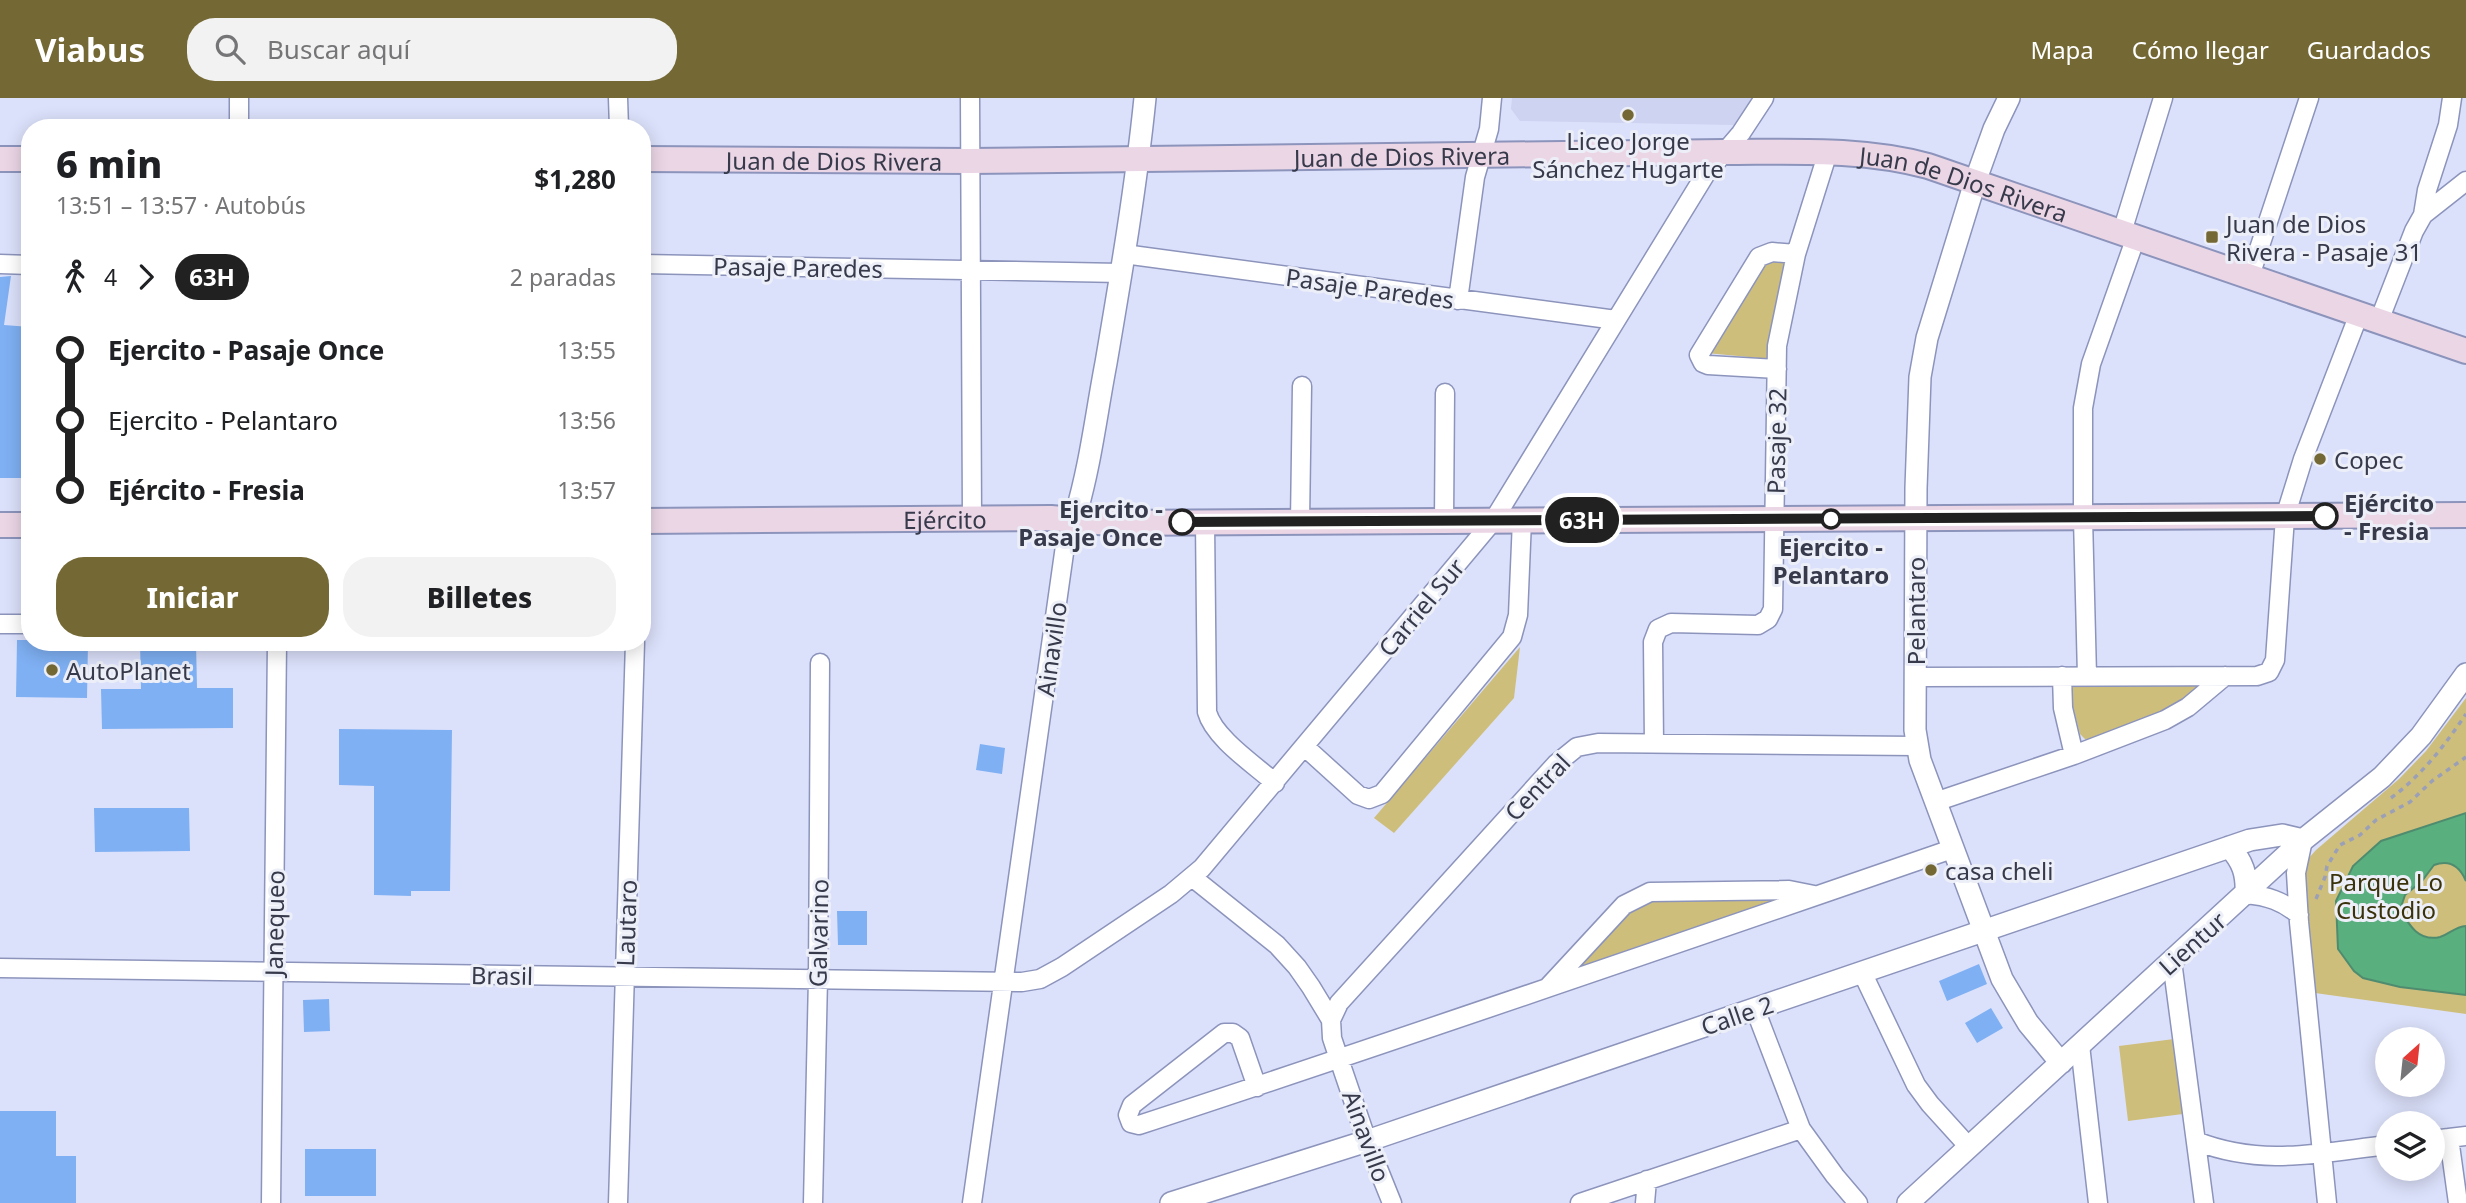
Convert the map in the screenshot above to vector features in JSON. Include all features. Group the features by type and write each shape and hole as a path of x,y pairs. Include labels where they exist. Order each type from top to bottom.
{"main road":[{"name":"Juan de Dios Rivera","path":"651,159 970,161 1828,152 1906,160 2466,351"},
{"path":"0,159 21,159"},
{"name":"Ejército","path":"651,521 972,519 1110,523 2466,515"},
{"path":"0,525 21,525"}],"street":[{"path":"239,98 239,119"},
{"path":"618,98 619,119"},
{"path":"970,98 972,519"},
{"name":"Ainavillo","path":"972,1203 1065,546 1083,490 1139,158 1145,98"},
{"path":"1458,300 1475,177 1489,129 1492,98"},
{"name":"Carriel Sur","path":"1004,981 1031,981 1047,976 1106,939 1192,877 1215,855 1493,521 1705,175 1764,98"},
{"name":"Pelantaro","path":"2009,98 1994,129 1975,182 1923,358 1918,396 1916,746 1991,956 2014,1002 2061,1063"},
{"path":"2087,676 2082,427 2086,389 2129,235 2163,98"},
{"path":"2250,276 2309,98"},
{"path":"1915,677 2257,676 2269,672 2275,660 2285,517 2303,459 2369,318 2423,215 2427,190 2448,125 2452,98"},
{"name":"Pasaje 32","path":"1654,744 1654,635 1666,623 1752,625 1768,618 1773,604 1780,328 1796,254 1828,152"},
{"path":"2423,215 2466,181"},
{"name":"Pasaje 32","path":"1777,369 1708,365 1703,363 1699,355 1759,257 1772,251 1796,254"},
{"path":"0,264 21,265"},
{"name":"Pasaje Paredes","path":"651,264 970,270 1122,264 1616,320"},
{"path":"1300,522 1302,386"},
{"path":"1444,521 1445,393"},
{"path":"1305,747 1358,795 1369,799 1382,794 1512,637 1518,615 1522,520"},
{"path":"1205,522 1207,712 1217,731 1275,783"},
{"path":"0,624 21,624"},
{"name":"Janequeo","path":"271,1203 277,651"},
{"name":"Lautaro","path":"618,1203 635,651"},
{"name":"Galvarino","path":"813,1203 820,663"},
{"name":"Lientur","path":"1908,1203 2303,840 2359,797 2404,755 2437,716 2466,674"},
{"path":"2062,676 2063,708 2074,755"},
{"path":"1935,802 2074,755 2165,720 2188,707 2225,676"},
{"name":"Central","path":"1331,1020 1339,1003 1562,757 1587,744 1916,746"},
{"name":"Calle 2","path":"1171,1203 1367,1141 2229,847 2273,835 2303,840"},
{"path":"2303,840 2296,873 2328,1203"},
{"path":"2229,847 2245,871 2246,894 2275,899 2299,915"},
{"path":"1257,1087 1240,1038 1233,1033 1224,1033 1132,1105 1128,1115 1130,1123 1139,1125 1257,1087 1952,849"},
{"name":"Ainavillo","path":"1192,877 1288,956 1331,1020 1332,1038 1367,1141 1392,1203"},
{"path":"1546,989 1624,905 1650,892 1788,890 1818,895"},
{"path":"2172,961 2204,1203"},
{"name":"Brasil","path":"0,968 1004,981"},
{"path":"1862,972 1916,1085 1969,1147"},
{"path":"1755,1009 1801,1129 1858,1203"},
{"path":"2080,1045 2098,1203"},
{"path":"1580,1203 1801,1129"},
{"path":"2449,1138 2458,1203"},
{"path":"2196,1141 2232,1154 2279,1157 2375,1146"},
{"path":"1646,1203 1647,1180"}],"path":[{"path":"2384,804 2421,772 2449,739 2466,713"},
{"path":"2315,901 2327,866 2340,845 2360,835 2376,820 2410,802 2432,781 2466,757"}],"shaded area":[{"name":"Liceo Jorge Sánchez Hugarte","path":"1512,98 1752,98 1734,125 1520,121 1511,109"},
{"path":"2466,813 2466,881 2461,872 2450,864 2434,865 2422,881 2405,895 2400,910 2411,926 2426,937 2440,937 2466,926 2466,995 2400,987 2363,978 2354,971 2338,949 2336,901 2353,866 2381,841"}],"green space":[{"path":"1767,258 1783,261 1787,269 1770,359 1706,353"},
{"path":"1520,647 1514,698 1394,833 1374,818"},
{"path":"2077,682 2201,682 2202,687 2162,713 2087,741 2080,734 2069,691"},
{"name":"Parque Lo Custodio","path":"2466,698 2466,1014 2315,993 2304,878 2308,859 2399,779 2426,751"},
{"path":"1781,896 1783,899 1569,978 1624,914 1650,898"},
{"path":"2174,1039 2183,1114 2128,1121 2119,1046"}],"building":[{"path":"11,276 4,325 21,326 21,478 0,478 0,277"},
{"name":"AutoPlanet","path":"17,640 21,640 21,651 88,651 87,698 16,697"},
{"path":"140,651 196,651 197,688 233,688 233,728 102,729 101,689 141,689"},
{"path":"339,729 452,730 450,891 411,891 411,896 374,895 374,786 339,785"},
{"path":"980,744 1005,748 1002,774 976,770"},
{"path":"94,808 189,808 190,851 95,852"},
{"path":"837,911 867,911 867,945 838,945"},
{"path":"1979,964 1987,984 1947,1001 1939,981"},
{"path":"329,999 330,1031 304,1032 303,1000"},
{"path":"1991,1008 2003,1028 1977,1043 1965,1023"},
{"path":"0,1111 56,1111 56,1156 76,1156 76,1203 0,1203"},
{"path":"305,1149 376,1149 376,1196 305,1196"}],"bus line":[{"name":"63H","path":"1182,522 2325,516"}],"place":[{"name":"Liceo Jorge Sánchez Hugarte","path":"1628,115"},
{"name":"Juan de Dios Rivera - Pasaje 31","path":"2212,237"},
{"name":"Copec","path":"2320,459"},
{"name":"Ejército - Fresia","path":"2325,516"},
{"name":"Ejercito - Pelantaro","path":"1831,519"},
{"name":"Ejercito - Pasaje Once","path":"1182,522"},
{"name":"AutoPlanet","path":"52,670"},
{"name":"casa cheli","path":"1931,870"}]}
